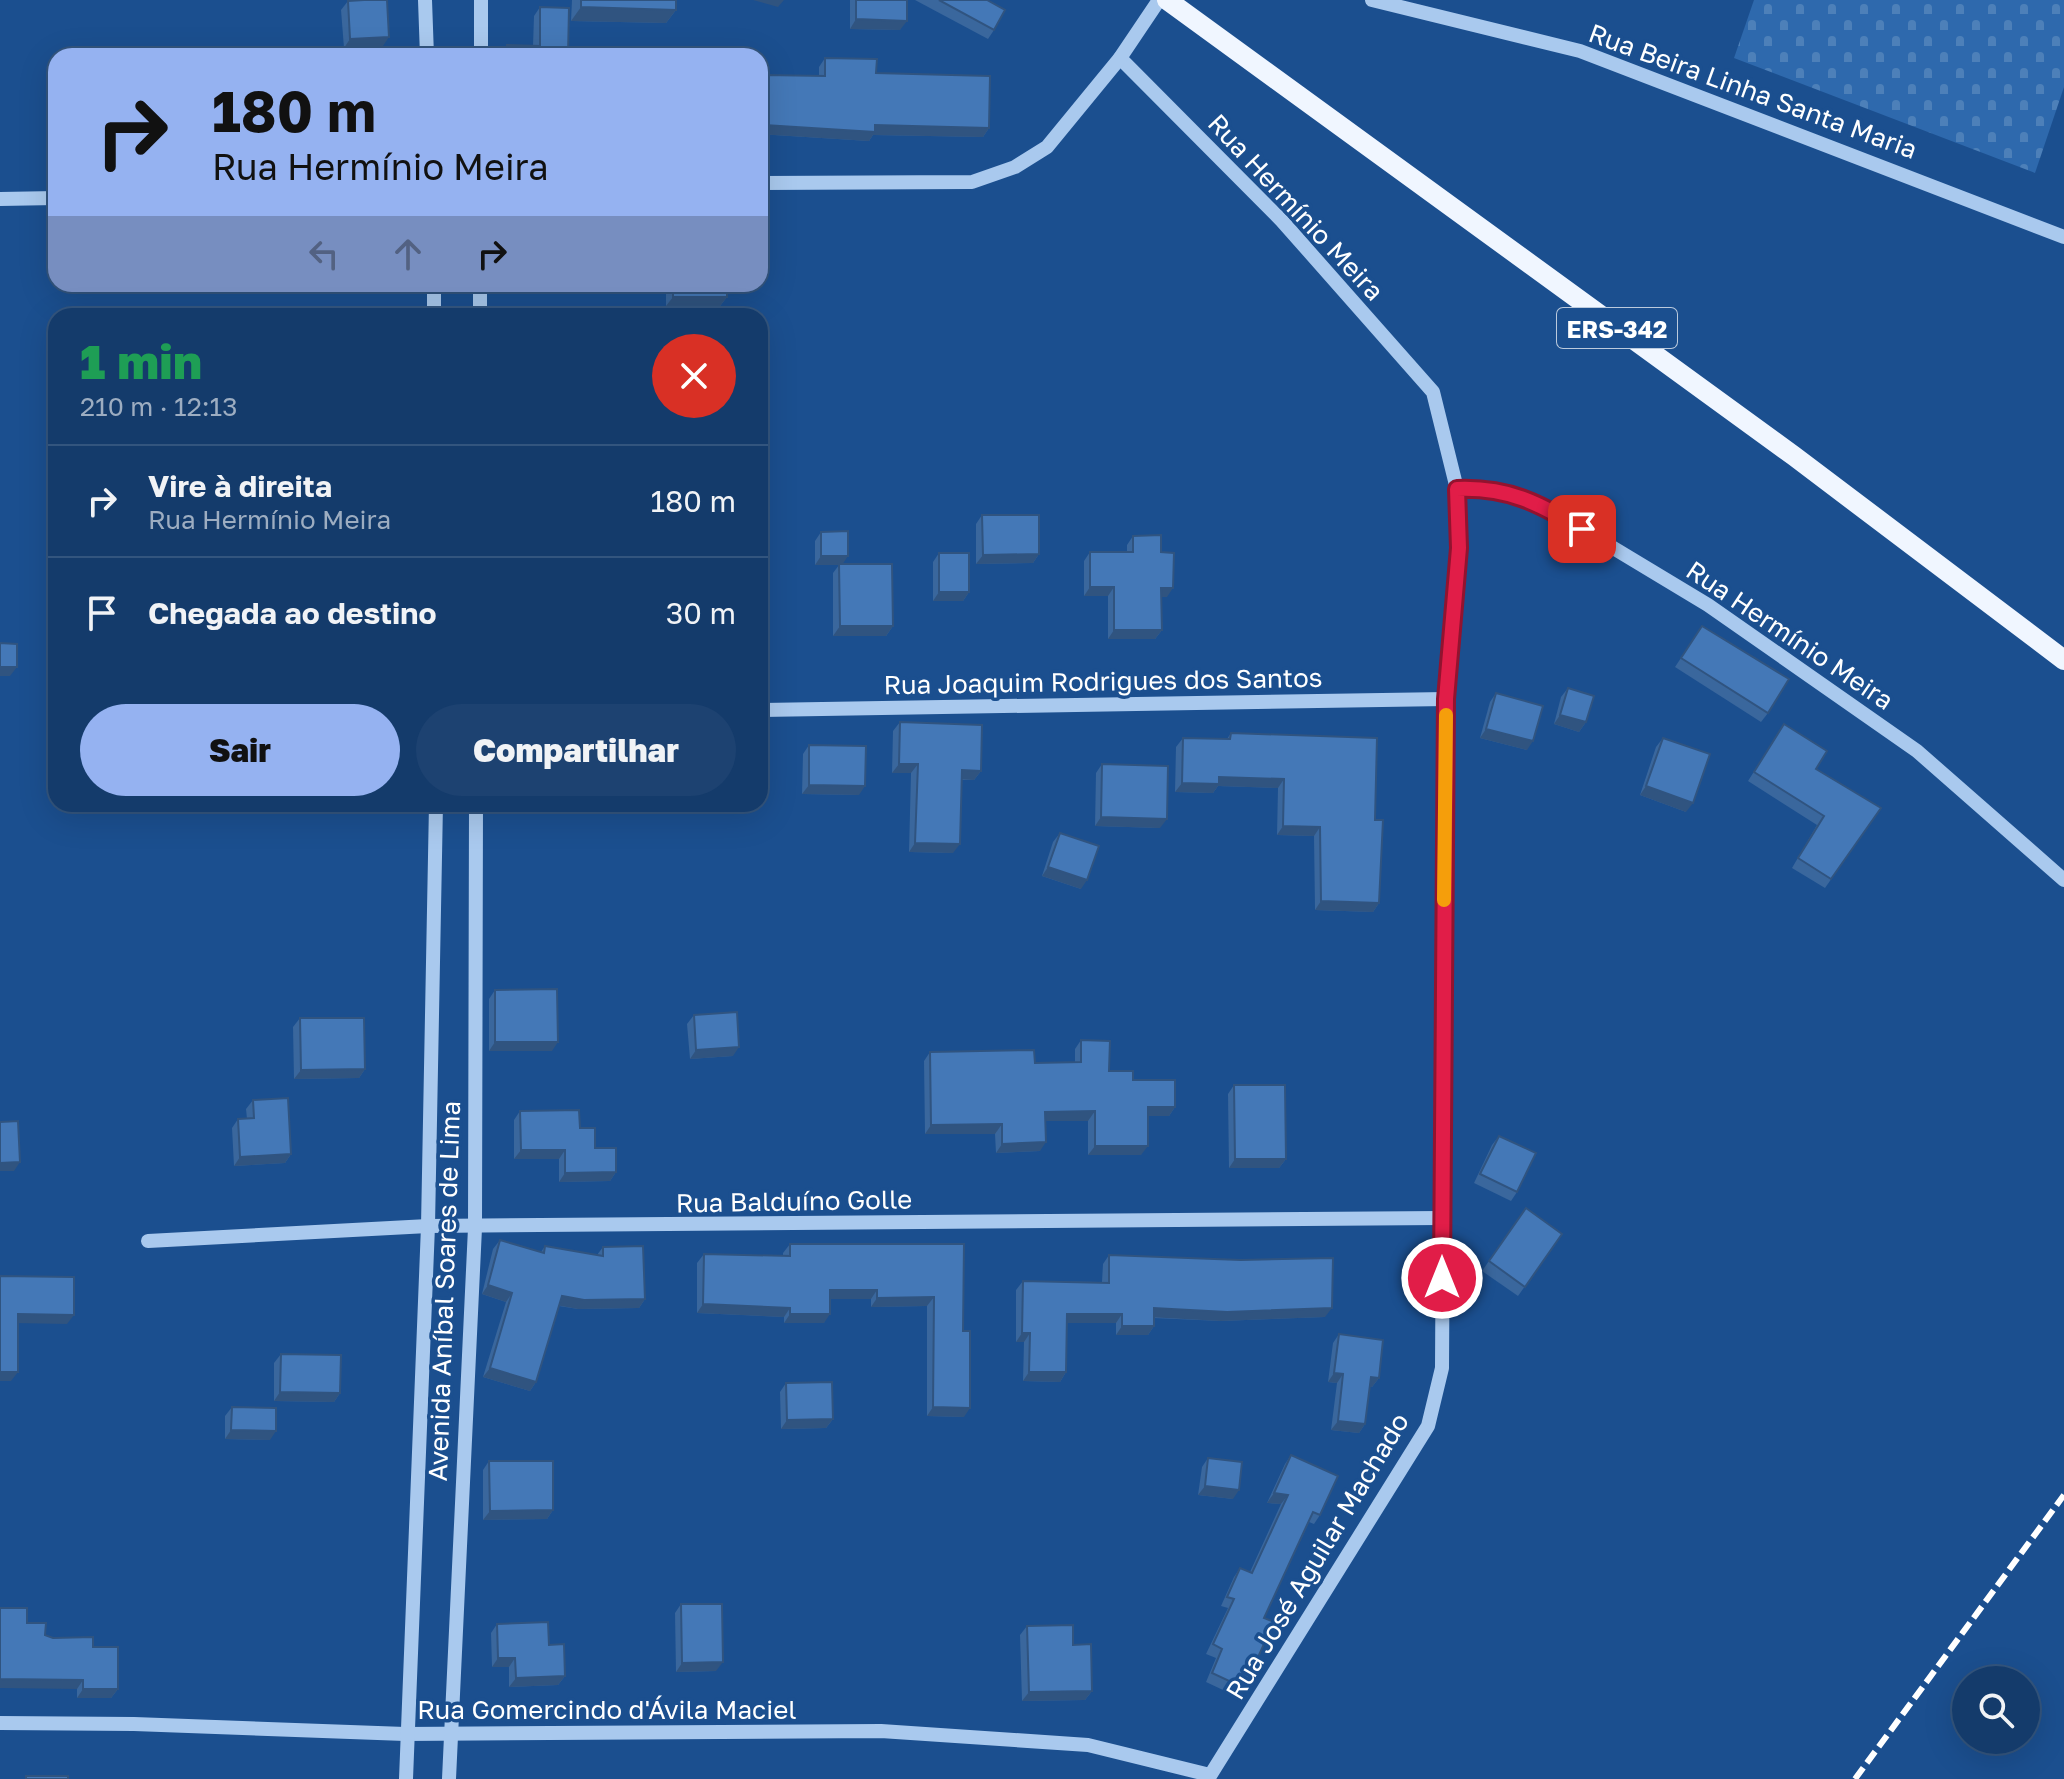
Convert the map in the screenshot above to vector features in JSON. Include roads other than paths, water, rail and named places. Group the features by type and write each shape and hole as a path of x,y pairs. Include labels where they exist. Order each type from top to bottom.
{"main road":[{"name":"ERS-342","path":"1167,0 1794,456 2064,660"}],"street":[{"path":"425,0 427,48"},
{"path":"481,0 481,48"},
{"path":"768,183 972,182 1015,167 1047,147 1120,58 1159,0"},
{"name":"Rua Beira Linha Santa Maria","path":"1372,0 1580,51 2064,237"},
{"path":"1424,13 1440,0"},
{"name":"Rua Hermínio Meira","path":"1120,58 1282,221 1433,392"},
{"path":"0,199 48,198"},
{"name":"Rua José Aguilar Machado","path":"1209,1777 1428,1426 1442,1368 1446,699 1459,548 1457,489 1433,392"},
{"name":"Rua Hermínio Meira","path":"1457,489 1489,488 1517,495 1557,514 1708,605 1917,751 2064,880"},
{"name":"Rua Joaquim Rodrigues dos Santos","path":"768,710 1446,699"},
{"name":"Avenida Aníbal Soares de Lima","path":"406,1779 405,1734 428,1226 436,812"},
{"name":"Avenida Aníbal Soares de Lima","path":"449,1779 448,1733 475,1228 476,812"},
{"name":"Rua Balduíno Golle","path":"148,1241 428,1226 1441,1218"},
{"name":"Rua Gomercindo d'Ávila Maciel","path":"0,1723 134,1724 405,1734 881,1731 1088,1745 1209,1777"}],"railway":[{"path":"1855,1779 2064,1495"}]}
